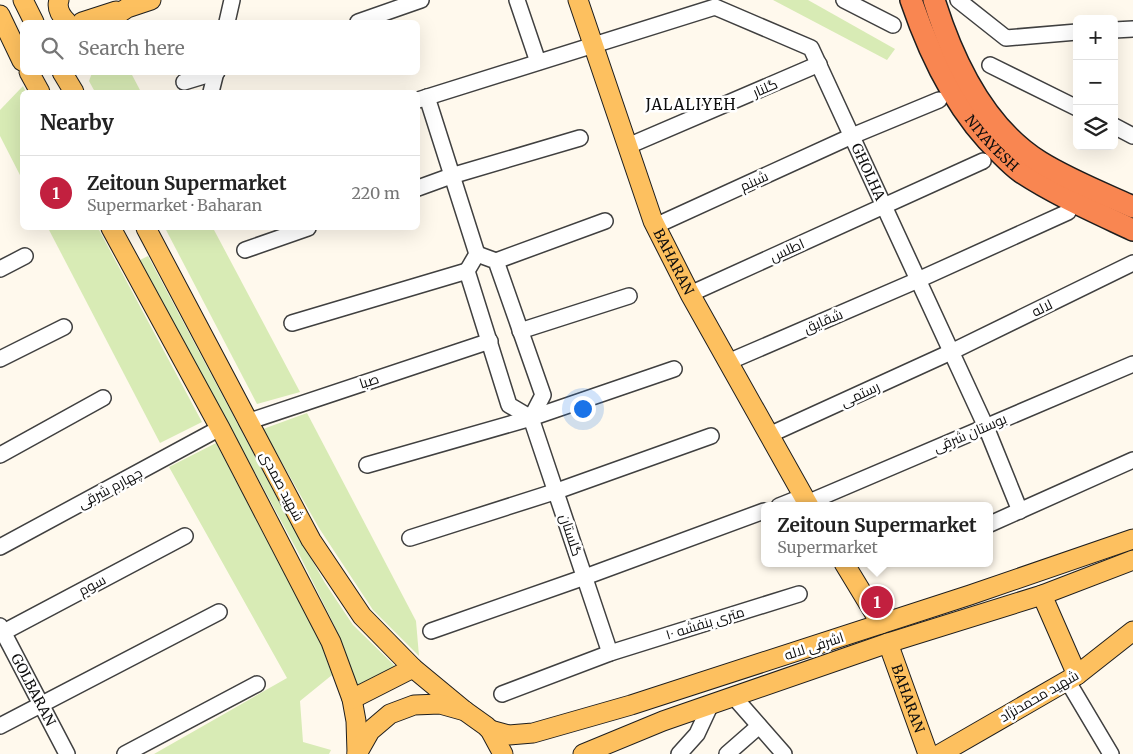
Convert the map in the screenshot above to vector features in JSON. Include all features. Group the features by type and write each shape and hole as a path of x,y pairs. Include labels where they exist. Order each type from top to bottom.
{"highway":[{"name":"NIYAYESH","path":"912,0 940,70 961,107 986,140 1019,171 1133,230"},
{"name":"NIYAYESH","path":"934,0 956,61 990,116 1012,140 1039,162 1069,178 1133,206"}],"main road":[{"path":"59,0 57,5 60,15 66,20"},
{"path":"88,20 151,0"},
{"name":"BAHARAN","path":"578,0 655,226 690,294 807,502"},
{"path":"27,1 33,20"},
{"path":"109,20 126,8"},
{"path":"1,19 20,57"},
{"path":"31,75 39,90"},
{"path":"64,75 73,90"},
{"path":"75,75 78,90"},
{"name":"شهید صمدی","path":"112,230 220,428 331,642 352,699 356,721 357,754"},
{"path":"123,250 148,232"},
{"name":"شهید صمدی","path":"148,232 247,422 316,547 362,616 413,668 490,730"},
{"name":"اشرفی لاله","path":"490,730 509,735 533,733 631,705 881,624 1133,538"},
{"name":"اشرفی لاله","path":"583,754 663,721 711,704 888,643 1042,595 1133,560"},
{"path":"848,567 881,624"},
{"path":"1042,595 1072,678"},
{"name":"شهید محمدنژاد","path":"940,754 1072,678 1133,631"},
{"name":"BAHARAN","path":"888,643 928,754"},
{"path":"352,699 413,668"},
{"path":"357,754 370,731 390,714 414,705 440,704 465,711"},
{"path":"490,730 503,754"}],"street":[{"path":"227,20 232,0"},
{"path":"364,20 421,0"},
{"path":"517,0 538,62"},
{"path":"844,0 893,25"},
{"path":"958,0 1006,38 1073,32"},
{"name":"GHOLHA","path":"422,98 715,6 812,48 986,427 1020,511"},
{"path":"1118,30 1133,29"},
{"name":"گلنار","path":"628,146 819,64"},
{"path":"990,65 1073,106"},
{"path":"184,82 209,75"},
{"path":"212,90 216,75"},
{"path":"292,322 467,271 477,254 422,98"},
{"name":"شبنم","path":"655,226 852,136 939,100"},
{"path":"1118,128 1133,136"},
{"path":"420,187 451,176 580,138"},
{"name":"اطلس","path":"690,294 983,161"},
{"name":"شقایق","path":"728,362 918,280 1068,212"},
{"path":"477,254 496,261 605,221"},
{"path":"245,250 302,230"},
{"path":"0,269 25,256"},
{"path":"496,261 543,395 531,418"},
{"name":"لاله","path":"951,352 1133,263"},
{"path":"467,271 509,405 531,418"},
{"path":"520,331 629,296"},
{"path":"0,359 64,327"},
{"name":"صبا","path":"247,422 490,341"},
{"name":"رستمی","path":"769,435 951,352"},
{"name":"بوستان شرقی","path":"807,502 1133,364"},
{"path":"367,465 531,418 674,369"},
{"path":"0,455 103,398"},
{"name":"گلستان","path":"531,418 610,653"},
{"name":"چهارم شرقی","path":"0,547 220,428"},
{"path":"410,538 557,491 711,436"},
{"path":"993,523 1133,460"},
{"path":"431,631 761,512"},
{"name":"سوم","path":"1,631 185,536"},
{"name":"۱۰ متری بنفشه","path":"502,694 610,653 799,594"},
{"path":"0,726 218,612"},
{"name":"GOLBARAN","path":"1,631 66,754"},
{"path":"1072,678 1111,754"},
{"path":"125,754 257,684"},
{"path":"734,697 784,754"},
{"path":"679,754 697,734 711,704"},
{"path":"727,754 759,726"}],"green space":[{"path":"773,0 808,0 895,49 887,60"},
{"path":"91,75 132,75 140,90 94,90 89,81"},
{"path":"23,86 25,90 20,90 20,175 0,136 0,110"},
{"path":"49,230 99,230 202,422 160,443"},
{"path":"166,230 214,230 300,392 257,404"},
{"path":"148,256 284,511 325,583 353,625 400,671 359,691 338,633 299,554 140,260"},
{"path":"307,413 416,621 419,656 373,610 319,528 263,429"},
{"path":"216,443 321,644 332,675 300,701 303,742 331,750 329,754 154,754 287,678 169,467"}],"place":[{"name":"Zeitoun Supermarket","path":"877,602"}],"district":[{"name":"JALALIYEH","path":"691,105"}]}
